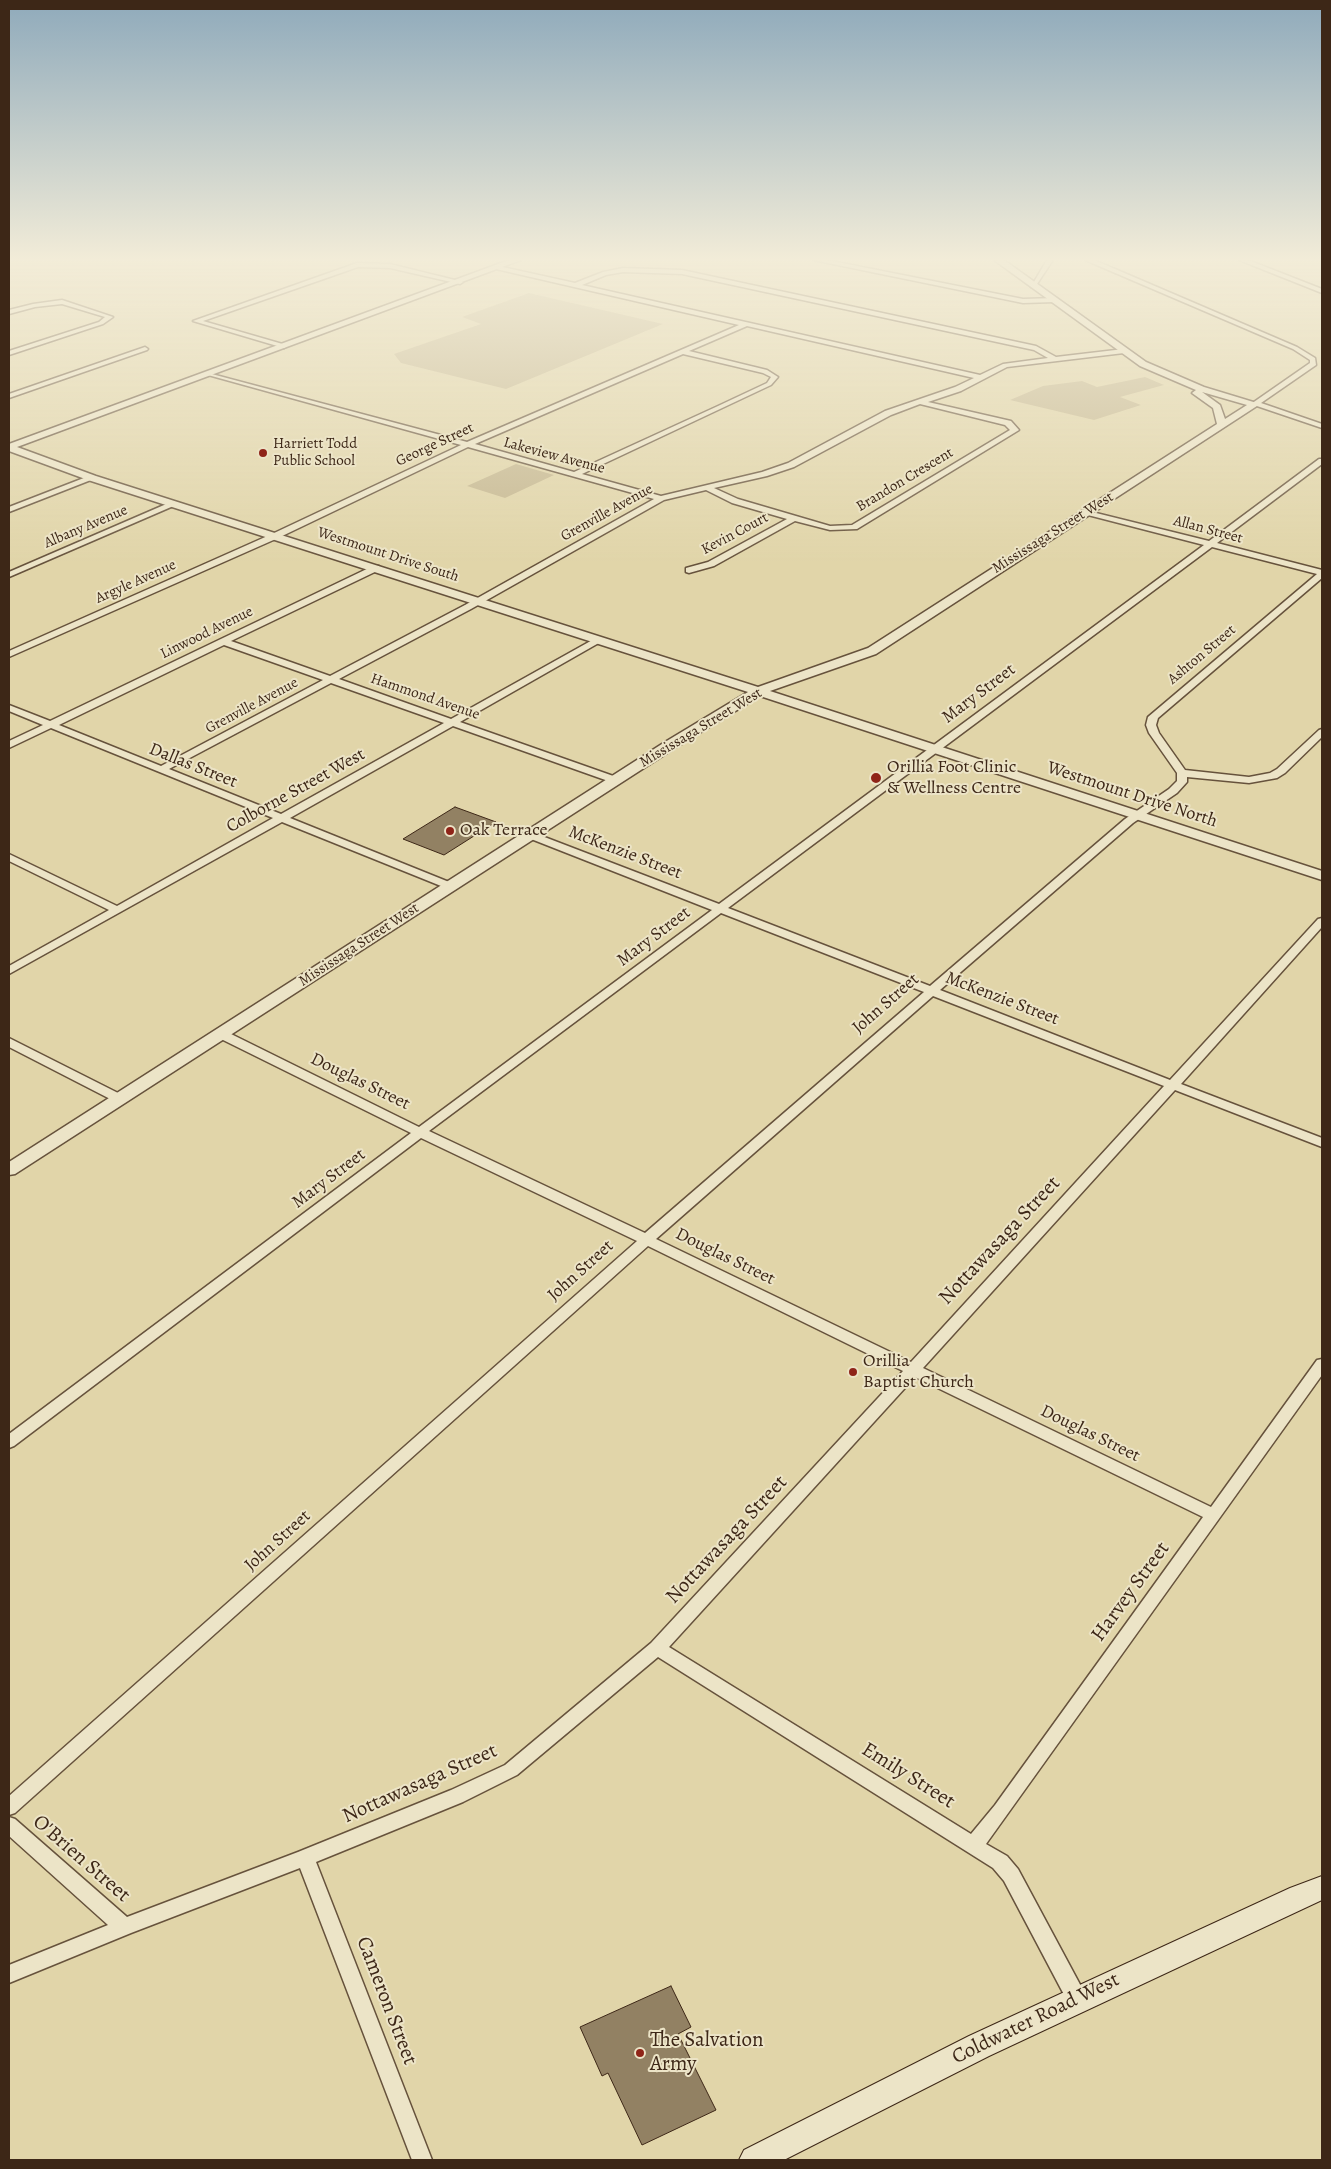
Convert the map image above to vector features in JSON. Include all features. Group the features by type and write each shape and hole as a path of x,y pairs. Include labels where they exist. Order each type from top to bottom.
{"main road":[{"name":"Coldwater Road West","path":"754,2160 1076,1999 1299,1896 1322,1888"}],"street":[{"path":"9,396 110,361"},
{"path":"9,448 244,361"},
{"name":"George Street","path":"275,536 465,446 662,361"},
{"path":"573,476 721,408 769,384 775,377 765,371 723,361"},
{"path":"910,361 980,377"},
{"name":"Grenville Avenue","path":"160,770 477,601 661,498 764,474 791,465 883,415 958,390 980,377 1010,364 1030,361"},
{"path":"1139,361 1174,379 1216,405 1222,425"},
{"path":"1255,404 1310,367 1314,364 1313,361"},
{"name":"Lakeview Avenue","path":"210,374 573,476 661,498"},
{"path":"1174,379 1321,427"},
{"name":"Brandon Crescent","path":"706,487 735,501 830,528 854,527 1015,430 1008,423 920,402"},
{"name":"Mississaga Street West","path":"9,1170 615,780 759,692 872,651 1255,404"},
{"name":"Westmount Drive South","path":"9,448 92,478 759,692"},
{"name":"Mary Street","path":"9,1442 420,1132 1208,544 1322,462"},
{"path":"9,510 92,478"},
{"name":"Albany Avenue","path":"9,575 174,504"},
{"name":"Allan Street","path":"1087,512 1322,574"},
{"name":"Kevin Court","path":"688,570 711,564 794,518"},
{"name":"Argyle Avenue","path":"9,654 275,536"},
{"name":"Linwood Avenue","path":"9,745 376,568"},
{"name":"Ashton Street","path":"1182,773 1154,733 1151,725 1153,717 1322,574"},
{"name":"Colborne Street West","path":"9,971 599,640"},
{"name":"Hammond Avenue","path":"224,642 615,780"},
{"name":"Westmount Drive North","path":"759,692 1322,876"},
{"name":"Dallas Street","path":"9,708 450,886"},
{"path":"1182,773 1249,780 1273,776 1281,771 1322,732"},
{"name":"John Street","path":"9,1807 646,1240 932,991 1137,816 1173,792 1182,782 1182,773"},
{"name":"McKenzie Street","path":"530,835 1322,1142"},
{"path":"9,857 117,910"},
{"name":"Nottawasaga Street","path":"9,1974 124,1927 305,1858 457,1796 511,1770 657,1648 1052,1220 1172,1083 1322,920"},
{"name":"Douglas Street","path":"221,1034 1213,1516"},
{"path":"9,1042 120,1100"},
{"name":"Harvey Street","path":"974,1844 1001,1811 1322,1364"},
{"name":"Emily Street","path":"657,1648 974,1844 1000,1862 1011,1875 1076,1999"},
{"name":"O'Brien Street","path":"9,1825 124,1927"},
{"name":"Cameron Street","path":"305,1858 422,2160"}],"shaded area":[{"path":"400,361 573,361 506,389"},
{"path":"1145,377 1164,385 1120,397 1141,405 1094,420 1010,400 1043,386 1082,381 1097,387"},
{"path":"516,464 554,475 505,498 467,486"}],"building":[{"name":"Oak Terrace","path":"455,807 496,822 444,855 403,839"},
{"name":"The Salvation Army","path":"671,1986 691,2027 678,2034 716,2110 642,2145 608,2073 602,2076 580,2027"}],"place":[{"name":"Harriett Todd Public School","path":"263,453"},
{"name":"Orillia Foot Clinic & Wellness Centre","path":"876,778"},
{"name":"Oak Terrace","path":"450,831"},
{"name":"Orillia Baptist Church","path":"853,1372"},
{"name":"The Salvation Army","path":"640,2053"}]}
